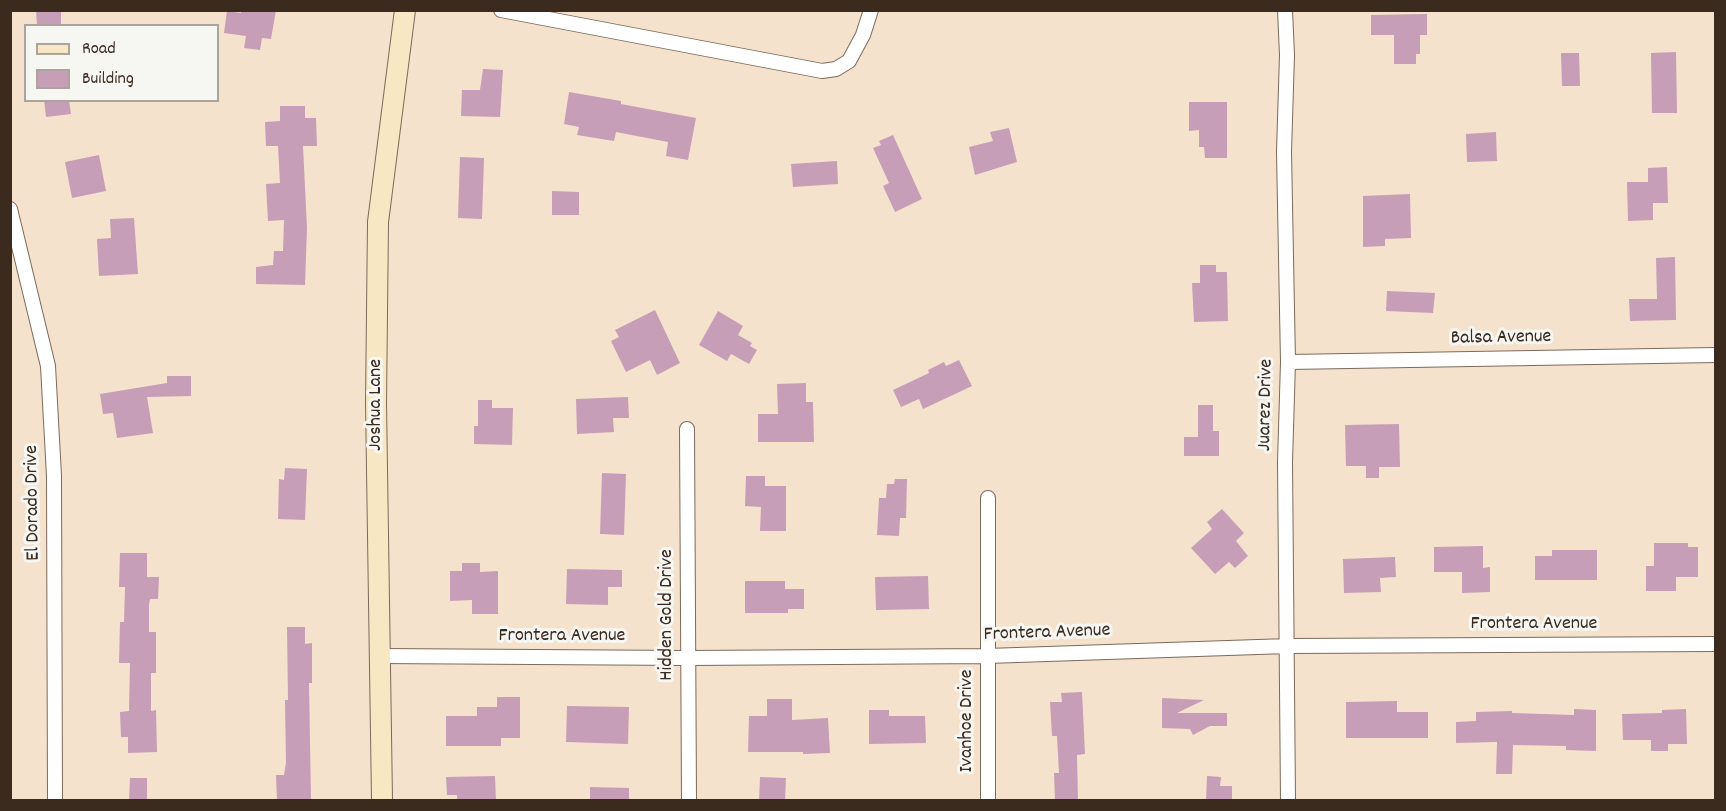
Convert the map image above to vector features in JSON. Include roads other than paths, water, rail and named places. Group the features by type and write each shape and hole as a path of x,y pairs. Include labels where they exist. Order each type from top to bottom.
{"main road":[{"name":"Joshua Lane","path":"382,801 376,403 378,222 405,10"}],"street":[{"path":"501,10 822,71 836,69 849,61 863,35 870,10"},
{"name":"Juarez Drive","path":"1285,10 1287,55 1284,152 1288,362 1285,462 1288,801"},
{"name":"El Dorado Drive","path":"10,209 48,366 54,476 55,801"},
{"name":"Balsa Avenue","path":"1288,362 1716,355"},
{"name":"Hidden Gold Drive","path":"687,429 689,801"},
{"name":"Ivanhoe Drive","path":"988,498 988,801"},
{"name":"Frontera Avenue","path":"380,656 688,658 987,656 1288,646 1716,644"}]}
